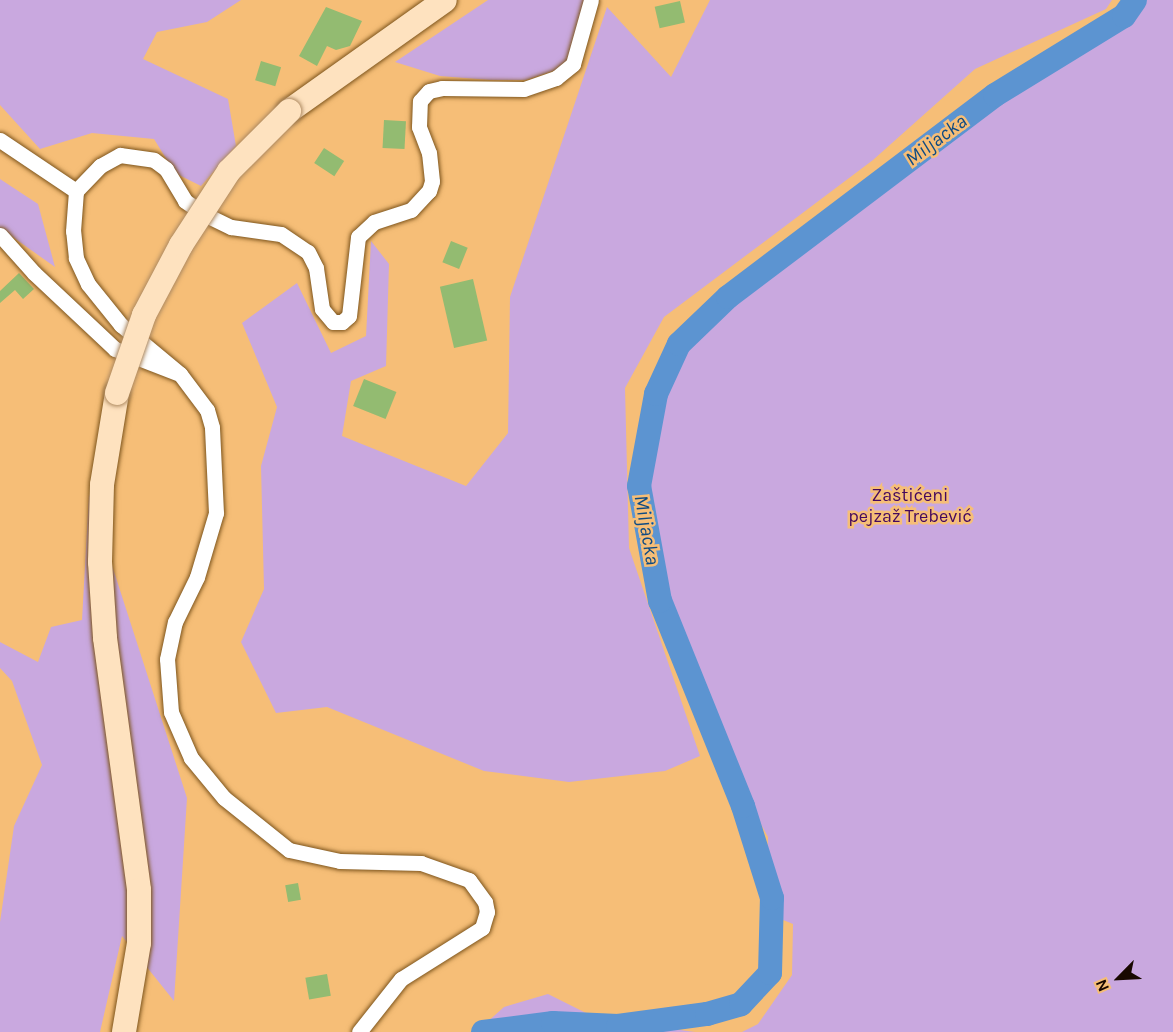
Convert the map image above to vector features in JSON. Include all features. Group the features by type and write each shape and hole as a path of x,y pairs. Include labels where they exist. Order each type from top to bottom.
{"main road":[{"path":"123,1032 139,943 139,890 105,638 100,562 102,485 117,393 144,315 181,245 229,171 289,111 446,0"}],"street":[{"path":"359,1032 401,979 482,928 487,912 485,902 469,880 421,863 340,861 289,850 224,798 191,758 171,712 167,660 175,622 210,542 216,513 212,428 207,410 180,374 121,325 88,284 76,258 73,231 76,191 100,166 120,155 154,159 166,169 185,201 206,215 231,227 281,234 308,252 316,268 322,309 333,322 342,322 349,316 358,237 374,222 411,210 429,191 432,181 429,153 419,127 420,101 429,91 442,88 524,89 556,78 573,64 591,0"},
{"path":"0,140 76,191"},
{"path":"0,235 34,273 116,349 180,374"}],"green space":[{"path":"0,0 241,0 207,22 157,32 143,59 228,99 236,146 201,186 175,173 154,139 92,133 40,149 0,105"},
{"path":"488,0 586,0 568,66 526,80 490,80 440,76 395,62"},
{"path":"710,0 1112,0 1106,9 975,69 873,160 664,317 625,388 629,548 700,756 665,771 569,782 484,771 327,707 276,713 241,642 264,589 261,466 277,407 242,323 297,283 331,353 366,336 371,241 389,264 386,366 351,381 342,436 466,486 508,433 510,297 607,7 671,77"},
{"name":"Zaštićeni pejzaž Trebević","path":"1128,0 1173,0 1173,1032 742,1032 758,1024 792,975 793,924 766,913 768,837 713,736 660,601 643,520 653,382 688,348 724,291 942,138 996,82 1102,33"},
{"path":"0,179 38,204 55,267 0,228"},
{"path":"89,494 187,798 174,1001 122,936 100,1032 0,1032 0,922 14,826 42,765 12,681 0,668 0,642 38,662 51,627 82,620"},
{"path":"548,994 598,1019 695,1032 476,1032 504,1007"}],"building":[{"path":"680,1 685,22 660,28 655,7"},
{"path":"326,7 362,21 350,46 336,50 327,46 317,66 299,56"},
{"path":"261,61 281,67 275,86 255,80"},
{"path":"384,120 406,121 405,149 383,148"},
{"path":"324,148 344,161 334,176 314,163"},
{"path":"451,241 468,248 459,269 442,262"},
{"path":"19,273 34,289 23,299 15,290 0,303 0,291"},
{"path":"473,279 487,340 454,348 440,287"},
{"path":"364,379 396,392 386,419 353,406"},
{"path":"298,883 301,900 288,902 285,885"},
{"path":"327,974 331,996 309,999 305,978"}],"waterway":[{"name":"Miljacka","path":"483,1032 553,1023 618,1026 707,1014 741,1004 770,973 772,898 743,806 660,601 639,486 656,394 679,344 728,297 995,95 1124,16 1135,0"}]}
